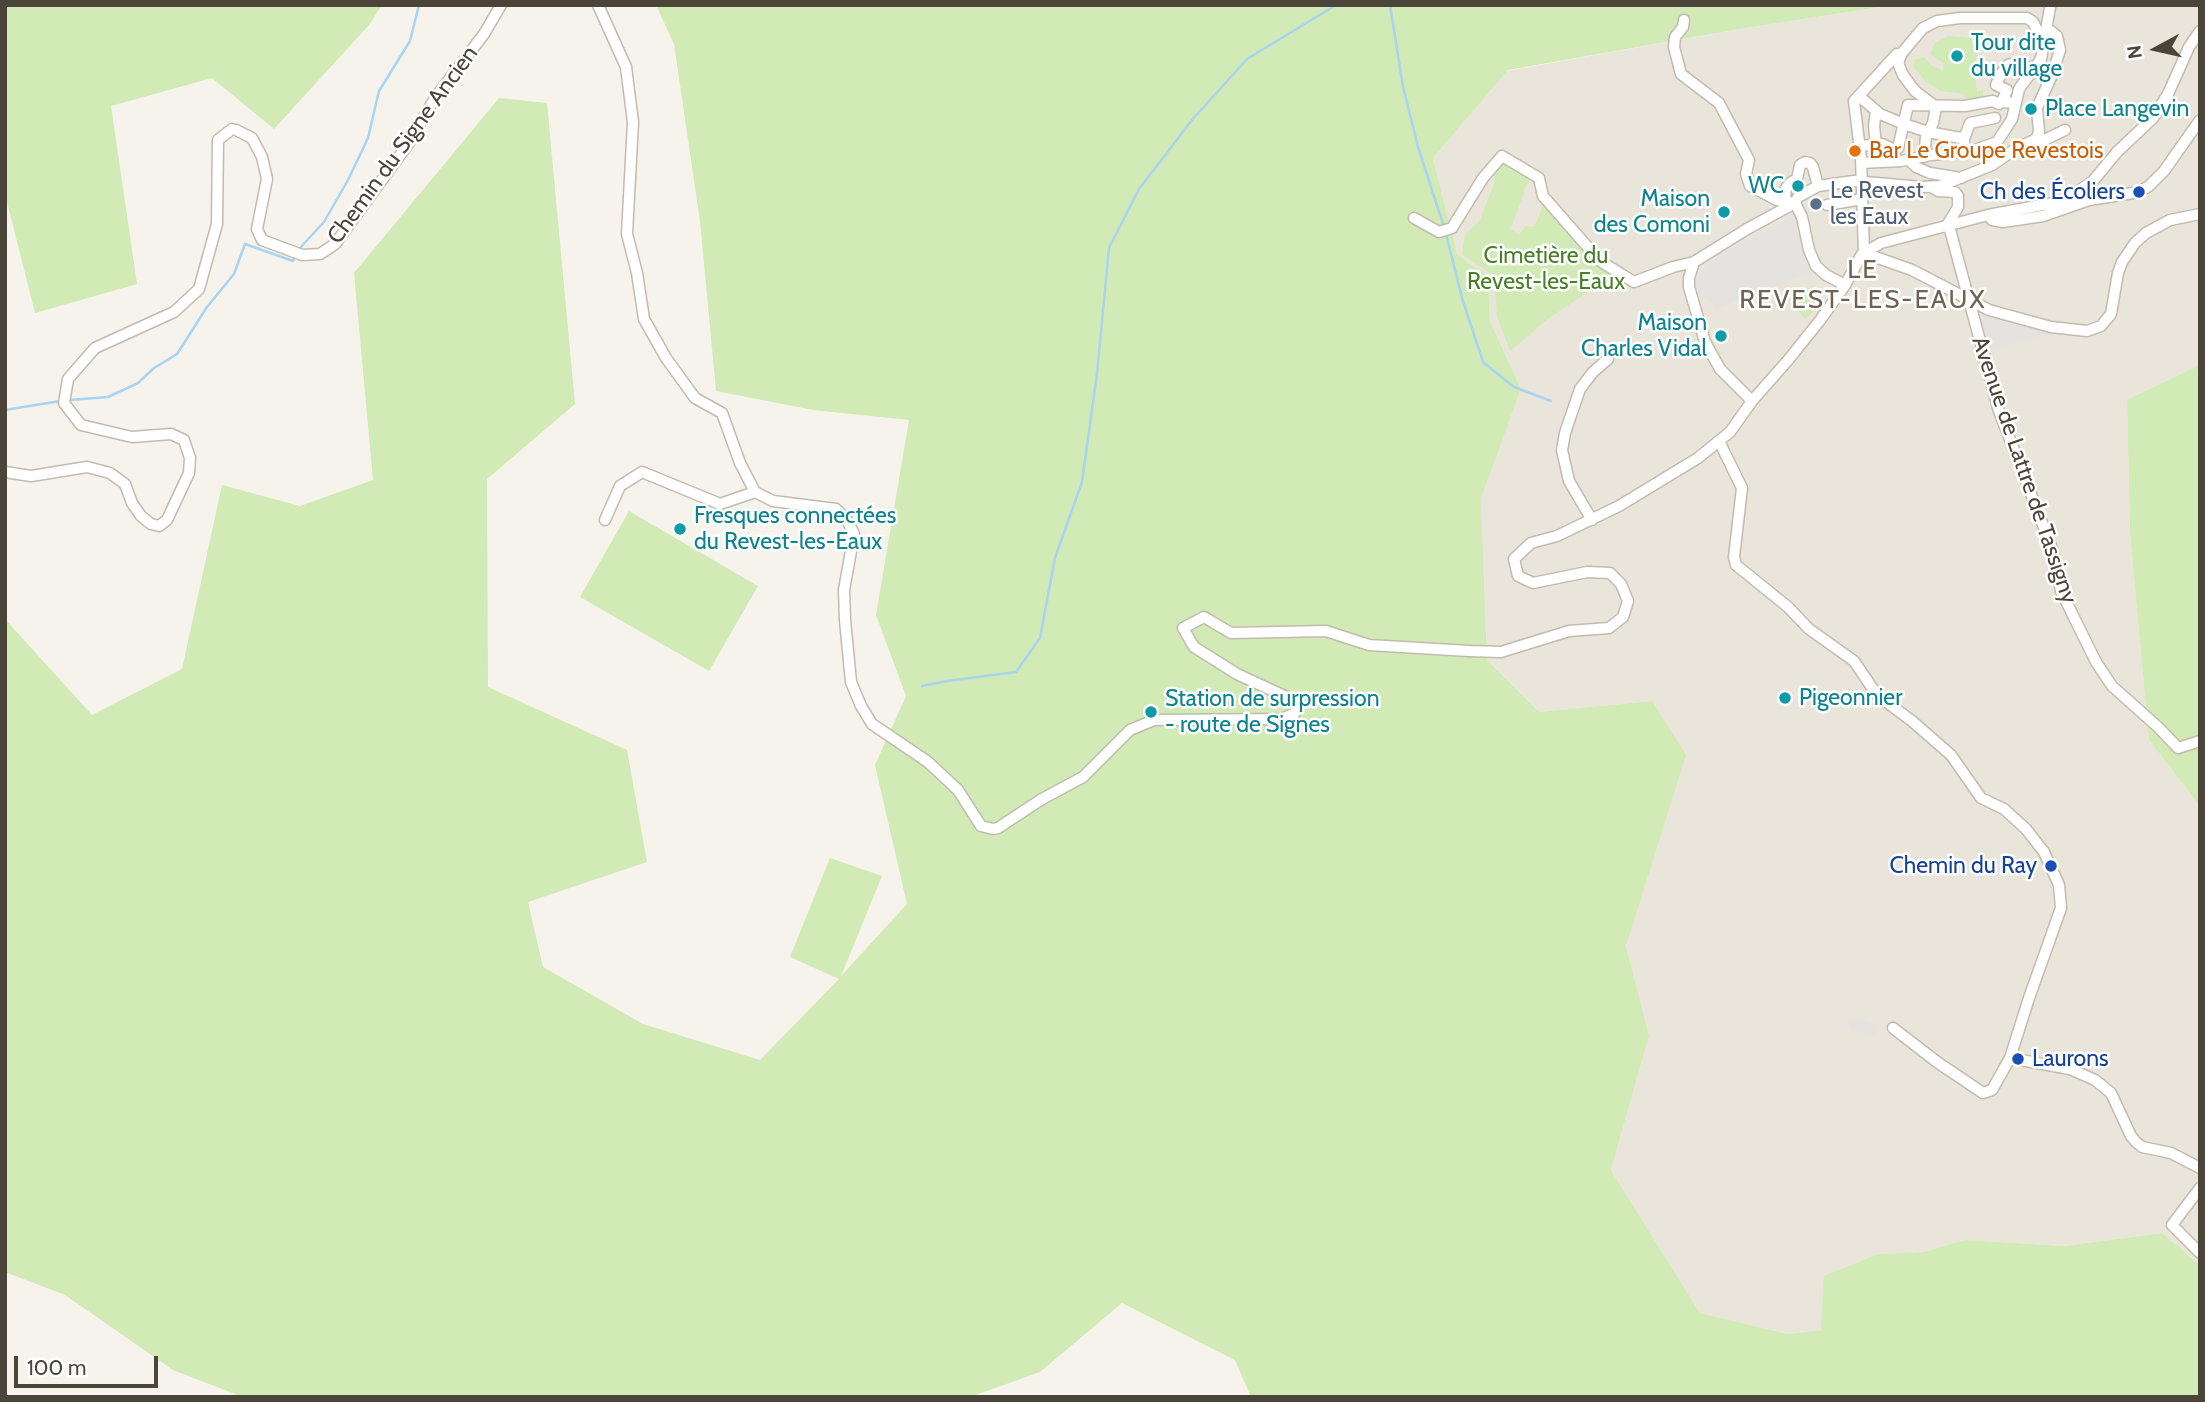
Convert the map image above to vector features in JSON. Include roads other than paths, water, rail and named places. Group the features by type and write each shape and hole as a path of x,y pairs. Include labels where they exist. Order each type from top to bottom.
{"street":[{"name":"Chemin du Signe Ancien","path":"5,472 31,475 87,467 110,473 125,484 132,503 141,516 151,524 159,526 166,520 189,473 190,458 184,440 171,434 132,437 81,425 64,403 68,379 95,348 174,312 199,289 217,224 218,140 232,129 236,130 252,138 262,157 268,179 257,229 262,240 302,255 320,254 335,244 409,143 435,98 484,34 501,5"},
{"path":"598,5 626,67 634,122 627,233 644,319 666,358 695,398 722,413 740,463 755,492 773,500 836,509 847,520 854,534 844,590 845,620 851,682 861,706 872,724 928,762 958,790 981,826 993,829 1083,777 1130,730 1154,720 1282,719 1295,713 1297,708 1291,699 1237,674 1194,647 1182,628 1204,617 1231,633 1326,631 1369,645 1480,652 1501,652 1569,631 1609,628 1623,617 1628,601 1621,583 1609,573 1587,572 1533,583 1518,576 1514,559 1531,543 1557,536 1592,520 1698,458 1730,432 1752,401 1789,359 1845,285 1864,245 1857,99 1905,44 1913,40"},
{"path":"1861,163 1905,161 1965,152 1994,143 2012,119 2019,89 2041,59 2050,7"},
{"path":"1936,107 1915,91 1902,75 1898,63 1902,53 1926,25 1937,21 1973,18 2019,18 2031,20 2044,44"},
{"path":"1684,20 1683,27 1675,37 1674,47 1681,74 1719,103 1749,160 1746,174 1750,186 1777,200 1792,203"},
{"path":"1864,245 1988,215 2058,202 2074,194 2093,181 2117,152 2153,118 2200,31"},
{"path":"1414,218 1439,232 1451,229 1483,178 1502,156 1539,178 1543,196 1600,261 1634,282 1694,262 1818,186 1861,181 1931,187 1987,168 2036,139 2039,135 2037,108 2056,65 2060,47 2055,33 2046,32"},
{"path":"2004,133 1996,118 2007,90 1996,85 2008,65 2019,64 2033,69"},
{"path":"1857,99 1904,124 1964,139"},
{"path":"1892,150 1898,148 1908,105 1936,107 1993,102 2016,103"},
{"path":"1924,157 1936,107"},
{"path":"1874,110 1876,144"},
{"path":"1965,152 1964,139 1970,123 1996,118"},
{"path":"1988,215 1999,222 2043,216 2089,200 2139,192 2164,171 2200,120"},
{"path":"2014,150 2031,146 2065,130"},
{"path":"1994,143 2004,158"},
{"path":"1860,146 1876,144 1889,147 1905,161 1930,173 1962,178"},
{"path":"1818,186 1813,167 1805,162 1800,165 1797,179 1786,188 1785,198 1802,217 1809,250 1816,266 1845,285"},
{"path":"1931,187 1938,191 1955,192 1958,196 1958,207 1948,226 1968,298"},
{"path":"1827,205 1862,199"},
{"path":"1864,245 1968,298 1979,307 2051,327 2094,330 2111,314 2118,273 2135,243 2146,233 2170,220 2200,214"},
{"path":"1694,262 1689,287 1705,342 1720,369 1752,401"},
{"name":"Avenue de Lattre de Tassigny","path":"1968,298 1999,411 2053,551 2061,591 2096,662 2112,686 2178,748 2200,741"},
{"path":"1592,520 1569,481 1562,450 1580,389 1608,359"},
{"path":"1719,441 1742,488 1734,557 1737,565 1788,607 1809,629 1854,661 1877,695 1951,755 1981,798 2004,809 2026,829 2045,852 2059,885 2061,908 2010,1058 1992,1090 1983,1093 1893,1028"},
{"path":"605,520 620,486 642,472 720,504 755,492"},
{"path":"2010,1058 2070,1069 2095,1080 2111,1094 2136,1142 2142,1147 2171,1153 2200,1168"},
{"path":"2200,1188 2172,1225 2200,1253"}],"waterway":[{"path":"299,249 324,222 348,180 368,138 379,91 410,41 419,5"},
{"path":"922,686 1016,672 1040,638 1055,558 1082,482 1097,374 1109,248 1139,189 1192,120 1247,59 1336,5"},
{"path":"1390,5 1403,87 1418,147 1444,227"},
{"path":"1446,234 1462,298 1483,362 1514,387 1551,401"},
{"path":"70,400 108,397 138,383 154,368 177,354 207,307 234,274 245,244 293,261 294,258"},
{"path":"5,410 60,401"}],"place":[{"name":"Tour dite du village","path":"1957,56"},
{"name":"Place Langevin","path":"2031,109"},
{"name":"Bar Le Groupe Revestois","path":"1855,151"},
{"name":"WC","path":"1798,186"},
{"name":"Ch des Écoliers","path":"2139,192"},
{"name":"Le Revest les Eaux","path":"1816,204"},
{"name":"Maison des Comoni","path":"1724,212"},
{"name":"Maison Charles Vidal","path":"1721,336"},
{"name":"Fresques connectées du Revest-les-Eaux","path":"680,529"},
{"name":"Pigeonnier","path":"1785,698"},
{"name":"Station de surpression - route de Signes","path":"1151,712"},
{"name":"Chemin du Ray","path":"2051,866"},
{"name":"Laurons","path":"2018,1059"}],"district":[{"name":"LE REVEST-LES-EAUX","path":"1863,285"}],"park label":[{"name":"Cimetière du Revest-les-Eaux","path":"1546,269"}]}
